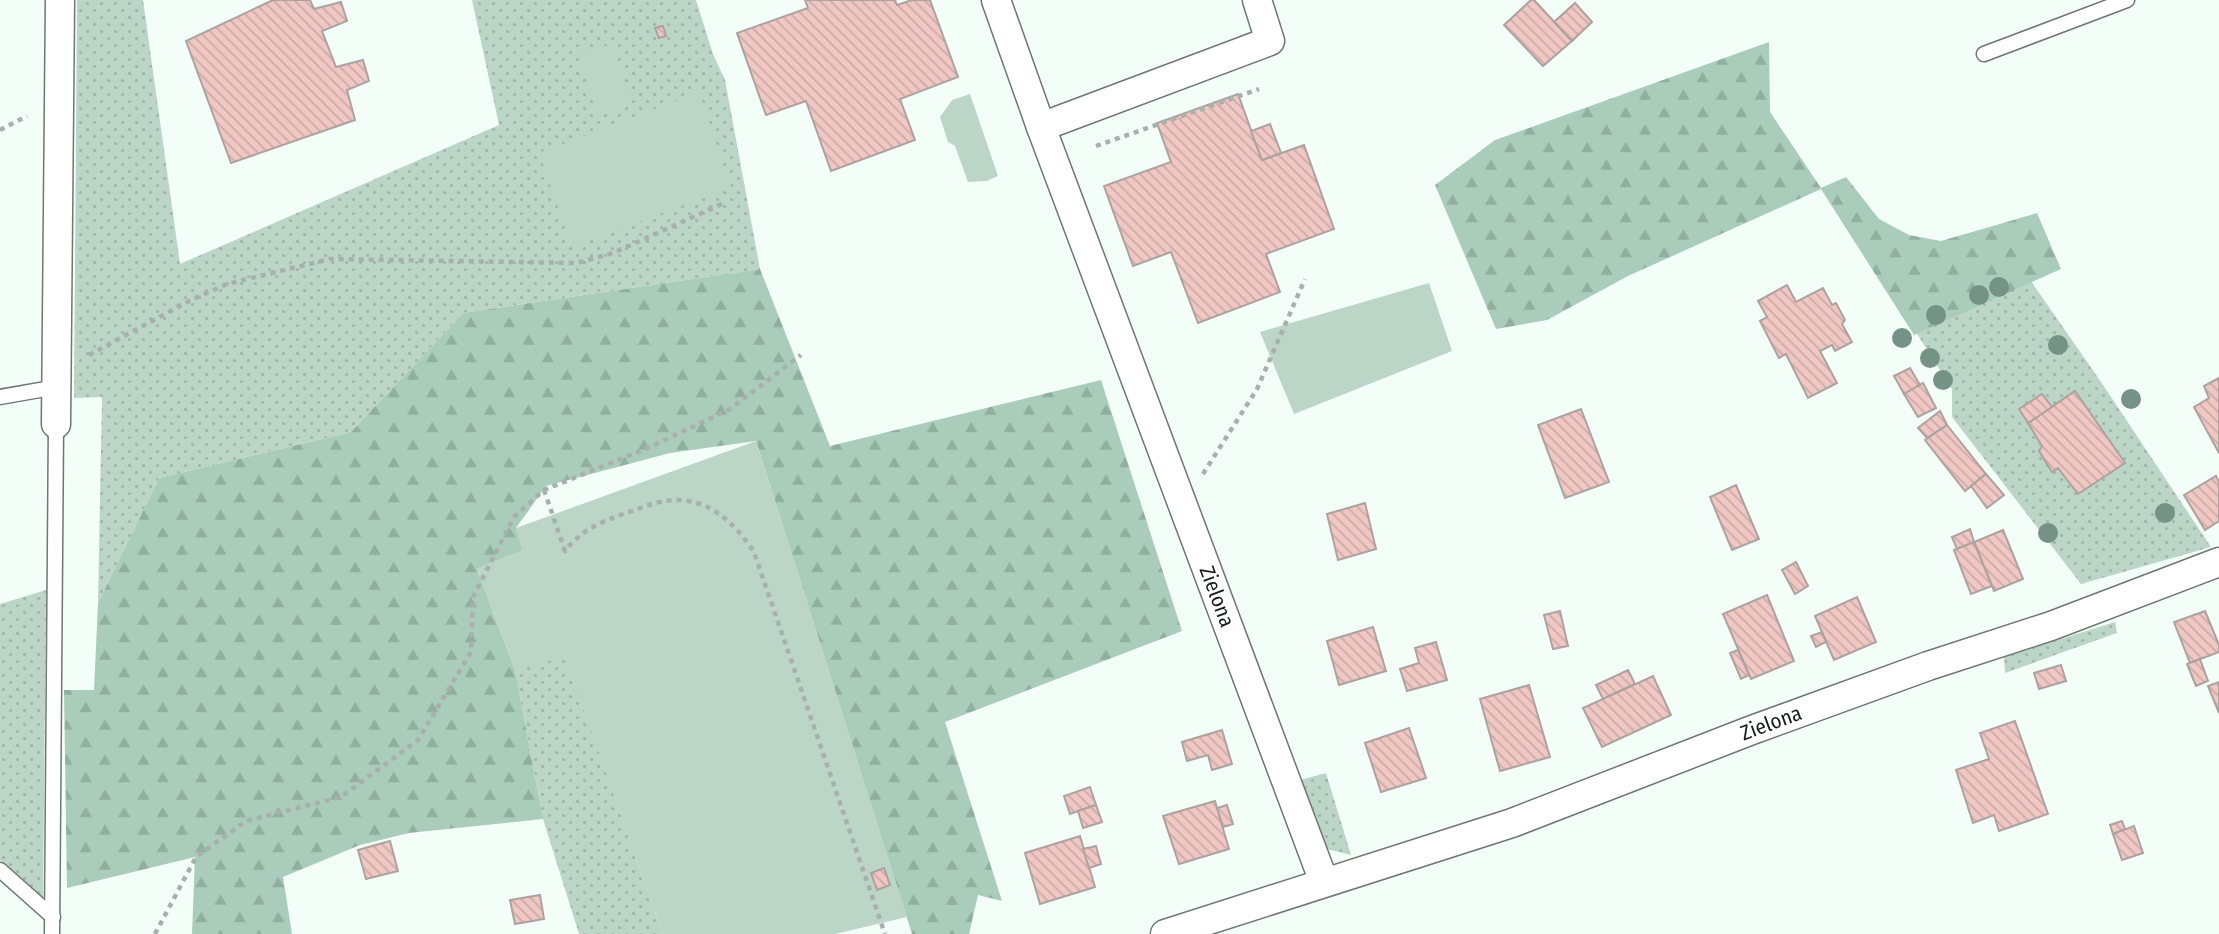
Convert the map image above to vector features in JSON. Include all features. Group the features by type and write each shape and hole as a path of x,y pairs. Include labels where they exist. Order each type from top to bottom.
{"street":[{"path":"56,424 60,0"},
{"name":"Zielona","path":"996,0 1324,882"},
{"path":"1041,127 1270,41 1257,0"},
{"name":"Zielona","path":"1166,934 1512,823 1752,730 1928,666 2051,626 2219,562"}],"lane":[{"path":"1984,54 2127,0"},
{"path":"0,397 57,377"},
{"path":"52,934 56,424"},
{"path":"0,870 52,917"}],"path":[{"path":"1096,146 1259,89"},
{"path":"57,377 80,360 227,284 330,259 577,263 613,253 724,203"},
{"path":"1182,504 1256,389 1305,279"},
{"path":"155,934 196,857 246,821 341,797 418,740 471,652 473,597 514,517 544,490 650,447 730,409 801,355"},
{"path":"544,490 565,551 583,531 594,525 661,502 678,500 702,505 727,519 741,532 754,552 885,934"}],"green space":[{"path":"77,0 143,0 180,264 499,125 472,0 696,0 713,54 725,80 760,269 463,313 351,432 159,478 98,603 102,397 74,398"},
{"path":"1769,42 1770,112 1821,188 1846,177 1879,219 1909,235 1941,241 2037,213 2061,269 1914,335 1821,189 1628,276 1547,320 1496,329 1435,185 1495,140"},
{"path":"613,44 631,105 598,116 578,53"},
{"path":"699,92 731,187 572,247 539,153"},
{"path":"970,94 998,176 987,181 968,182 955,146 948,142 940,117 952,100"},
{"path":"2007,247 2211,547 2081,584 1952,417 1952,389 1900,307"},
{"path":"760,269 830,446 1101,380 1182,631 945,722 1002,901 978,895 969,934 912,934 756,441 670,453 546,486 516,528 523,550 477,569 515,670 543,819 409,833 360,845 283,877 292,934 192,934 195,857 67,888 64,690 94,690 98,603 159,478 351,432 463,313"},
{"path":"1429,283 1452,351 1294,414 1260,332"},
{"path":"756,441 907,917 835,934 663,934 565,657 515,670 477,569 522,550 516,528"},
{"path":"46,590 43,899 0,860 0,604"},
{"path":"2115,622 2117,633 2005,673 2004,657"},
{"path":"565,656 663,934 579,934 543,819 515,670"},
{"path":"1326,773 1351,855 1327,849 1297,781"}],"building":[{"path":"273,0 310,0 314,9 341,2 347,21 322,31 336,67 363,60 369,81 347,90 355,120 231,163 186,41"},
{"path":"805,0 895,0 897,5 912,0 930,0 958,77 900,99 915,140 831,171 806,101 766,115 737,33 808,8"},
{"path":"1534,0 1572,41 1543,66 1504,25"},
{"path":"1575,3 1592,22 1572,41 1554,22"},
{"path":"663,26 666,36 659,38 655,28"},
{"path":"1238,94 1262,160 1304,145 1334,229 1266,254 1280,292 1198,323 1171,252 1133,266 1104,186 1171,162 1157,123"},
{"path":"1270,124 1281,153 1262,160 1251,131"},
{"path":"1787,285 1796,302 1823,288 1832,305 1836,303 1845,320 1842,324 1852,342 1835,351 1832,345 1820,351 1837,383 1808,398 1786,354 1779,358 1760,321 1767,317 1758,301"},
{"path":"1910,368 1920,385 1904,394 1894,376"},
{"path":"2219,378 2219,453 2194,407 2209,398 2204,386"},
{"path":"1923,383 1936,408 1918,417 1904,394"},
{"path":"2075,391 2125,463 2078,494 2058,468 2052,472 2039,451 2042,446 2028,423"},
{"path":"2042,394 2052,407 2028,423 2019,409"},
{"path":"1581,409 1609,482 1565,498 1538,425"},
{"path":"1940,411 1947,425 1927,438 1918,428"},
{"path":"1947,425 1986,474 1965,491 1925,440"},
{"path":"1986,474 2004,495 1987,508 1971,486"},
{"path":"2216,476 2219,482 2219,521 2205,530 2184,495"},
{"path":"1736,485 1759,539 1732,550 1710,497"},
{"path":"1365,503 1376,549 1338,560 1327,514"},
{"path":"1970,529 1974,542 1957,549 1952,537"},
{"path":"2003,530 2023,579 1994,591 1974,542"},
{"path":"1974,542 1992,586 1971,594 1954,550"},
{"path":"1796,562 1808,586 1795,594 1782,570"},
{"path":"1767,595 1794,661 1751,679 1723,614"},
{"path":"1857,597 1876,642 1834,660 1815,616"},
{"path":"1560,611 1568,646 1553,649 1544,615"},
{"path":"2205,611 2219,645 2219,652 2190,663 2174,622"},
{"path":"1373,627 1386,671 1339,685 1327,641"},
{"path":"1822,632 1826,642 1816,647 1811,636"},
{"path":"1436,642 1447,680 1407,691 1400,669 1419,663 1415,648"},
{"path":"1738,650 1749,675 1741,679 1730,653"},
{"path":"2200,659 2208,681 2196,686 2187,664"},
{"path":"2061,665 2066,681 2039,689 2034,673"},
{"path":"1628,670 1635,684 1603,699 1596,685"},
{"path":"1653,676 1671,715 1602,747 1583,708"},
{"path":"2219,682 2219,713 2208,686"},
{"path":"1529,685 1550,757 1500,771 1480,699"},
{"path":"2015,721 2048,814 1999,831 1994,815 1973,823 1956,770 1989,759 1980,733"},
{"path":"1409,728 1426,778 1381,792 1365,743"},
{"path":"1222,730 1232,764 1212,770 1208,755 1187,761 1182,742"},
{"path":"1090,787 1096,805 1070,814 1064,796"},
{"path":"1215,801 1229,849 1179,864 1163,816"},
{"path":"1096,805 1102,822 1083,828 1078,811"},
{"path":"1227,805 1233,824 1223,827 1217,808"},
{"path":"2122,821 2125,829 2113,834 2110,825"},
{"path":"2134,826 2143,853 2122,860 2113,834"},
{"path":"1080,836 1095,887 1040,904 1025,853"},
{"path":"390,841 398,871 366,879 358,850"},
{"path":"1096,846 1101,864 1089,868 1083,849"},
{"path":"884,868 890,885 877,890 871,873"},
{"path":"540,895 544,919 515,924 510,900"}]}
